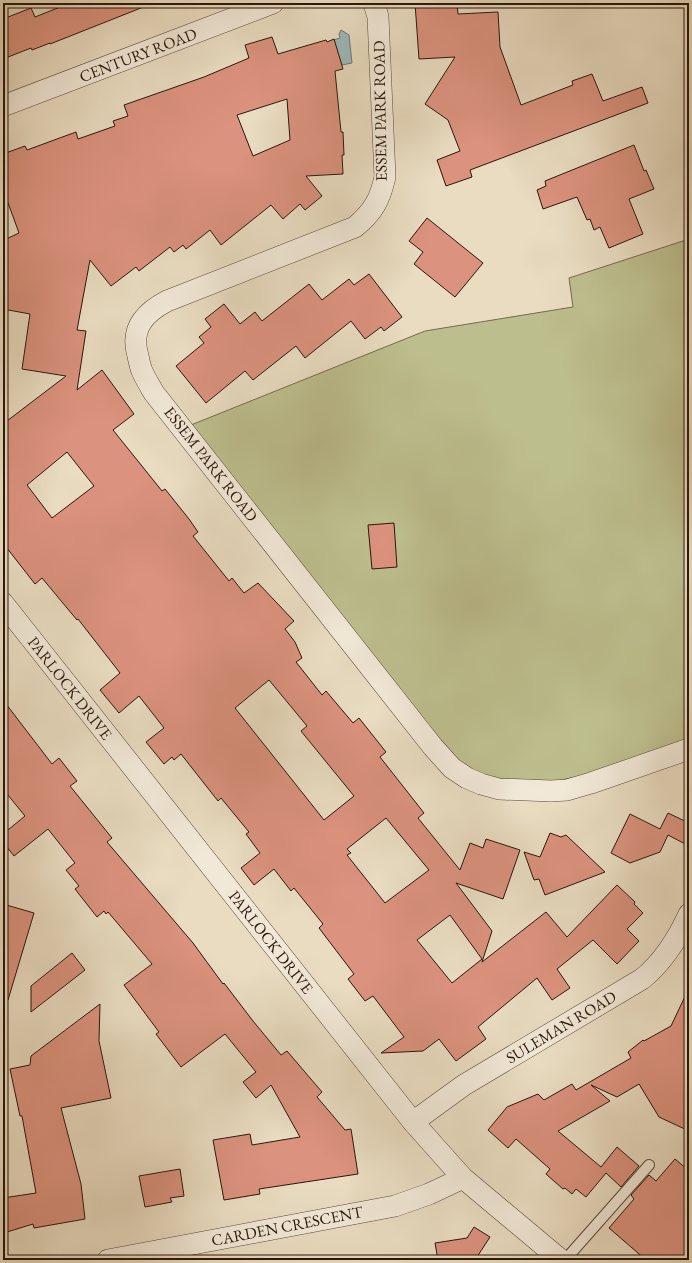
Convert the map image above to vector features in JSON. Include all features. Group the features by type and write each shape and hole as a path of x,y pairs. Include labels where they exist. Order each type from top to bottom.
{"street":[{"name":"CENTURY ROAD","path":"3,106 273,3"},
{"name":"ESSEM PARK ROAD","path":"374,3 378,17 384,177 379,198 372,211 355,227 154,308 144,317 135,336 136,350 141,370 154,393 433,747 452,768 467,778 499,789 551,791 567,790 689,749"},
{"name":"PARLOCK DRIVE","path":"3,604 413,1122 463,1178 561,1260"},
{"name":"SULEMAN ROAD","path":"413,1122 464,1085 642,979 653,970 668,950 689,914"},
{"name":"CARDEN CRESCENT","path":"108,1260 395,1206 429,1194 463,1178"}],"lane":[{"path":"565,1260 649,1165"}],"green space":[{"path":"689,239 689,744 606,771 551,782 487,778 456,763 186,427 425,331 573,307 569,278"}],"water":[{"path":"341,30 349,35 352,63 342,65 334,40 340,38 339,34"}],"building":[{"path":"70,3 151,4 50,44 32,50 31,48 3,59 3,19 31,8 35,17"},
{"path":"415,3 457,3 458,14 498,12 500,47 521,105 573,85 572,81 592,74 603,101 642,87 648,103 470,170 472,177 446,186 437,160 460,151 448,120 425,104 455,57 419,59"},
{"path":"272,37 278,54 334,39 343,69 335,71 341,132 343,132 343,174 306,176 322,196 305,210 300,204 283,219 271,205 221,245 210,230 186,249 183,245 174,252 170,247 139,271 136,267 111,286 90,260 77,330 86,331 77,390 102,370 134,414 113,430 162,491 165,489 189,519 198,532 193,536 229,581 232,578 244,593 258,583 294,621 285,629 295,642 302,658 296,662 322,695 326,691 353,723 359,718 386,752 380,757 424,813 418,818 460,870 470,843 483,848 486,839 520,850 503,899 456,883 492,931 482,962 546,912 567,937 617,885 635,902 634,904 643,913 627,929 639,941 617,964 593,940 557,969 570,988 552,1000 537,978 478,1027 486,1039 456,1061 439,1039 423,1051 381,1053 404,1037 373,996 365,1001 348,979 354,974 319,928 323,924 294,888 291,891 274,869 254,885 241,868 260,853 246,834 249,832 221,798 218,801 181,754 174,760 172,757 164,764 146,742 164,728 139,696 119,713 100,690 120,673 78,619 77,620 42,578 35,584 3,543 3,424 66,376 22,369 30,314 3,309 4,240 19,233 3,189 3,154 25,146 27,150 76,132 78,139 115,126 113,121 128,116 124,105 204,77 249,58 245,45","holes":["287,99 290,140 253,156 237,115","67,452 94,486 52,518 27,485","269,680 307,726 301,731 354,796 324,820 235,708","386,818 429,870 385,903 347,855 351,853 347,849","450,915 482,959 452,983 417,940"]},
{"path":"634,145 644,171 646,170 654,189 629,199 643,234 609,248 600,227 594,230 590,219 587,220 577,197 543,209 537,190 546,186 545,181"},
{"path":"427,218 483,263 455,297 414,264 423,252 409,241"},
{"path":"369,274 402,317 384,331 381,327 365,339 351,321 305,358 296,346 253,380 245,371 206,403 176,366 204,343 199,337 211,327 205,319 224,304 240,324 255,312 262,321 309,284 322,300 349,279 354,285"},
{"path":"394,523 397,567 372,569 368,525"},
{"path":"3,700 52,764 59,758 77,781 70,786 112,838 107,842 193,943 223,984 224,983 281,1055 287,1051 322,1092 317,1097 345,1130 351,1129 358,1174 259,1189 260,1194 224,1200 213,1140 250,1134 252,1145 300,1137 271,1085 256,1098 243,1082 256,1072 225,1034 181,1067 156,1034 159,1032 124,985 152,964 108,912 106,914 104,911 97,917 75,889 79,886 66,870 75,863 48,829 14,856 3,842 3,834 25,816 3,789"},
{"path":"668,813 689,823 689,846 668,835 660,852 630,863 611,853 630,814 660,829"},
{"path":"550,833 561,837 566,835 605,872 545,895 539,879 534,880 524,852 540,857"},
{"path":"3,904 34,913 8,1000 3,1000"},
{"path":"72,953 85,970 31,1012 31,986"},
{"path":"689,988 689,1131 659,1117 639,1084 617,1097 591,1085 610,1101 558,1131 601,1167 617,1147 639,1166 621,1187 606,1173 586,1197 576,1189 572,1194 565,1188 563,1189 546,1174 550,1169 516,1139 508,1148 488,1130 507,1107 538,1094 544,1100 572,1084 576,1090 631,1058 628,1052 643,1040 644,1041 671,1026"},
{"path":"100,1004 99,1041 111,1098 61,1108 81,1184 85,1219 34,1228 33,1224 7,1232 3,1223 3,1198 36,1193 22,1116 20,1116 10,1069 30,1065 31,1056"},
{"path":"675,1159 689,1171 689,1260 646,1260 609,1228 634,1199 631,1195 649,1175 656,1181"},
{"path":"180,1169 184,1196 170,1198 172,1202 145,1207 139,1176"},
{"path":"474,1227 490,1237 475,1260 438,1260 435,1243 467,1238"}]}
